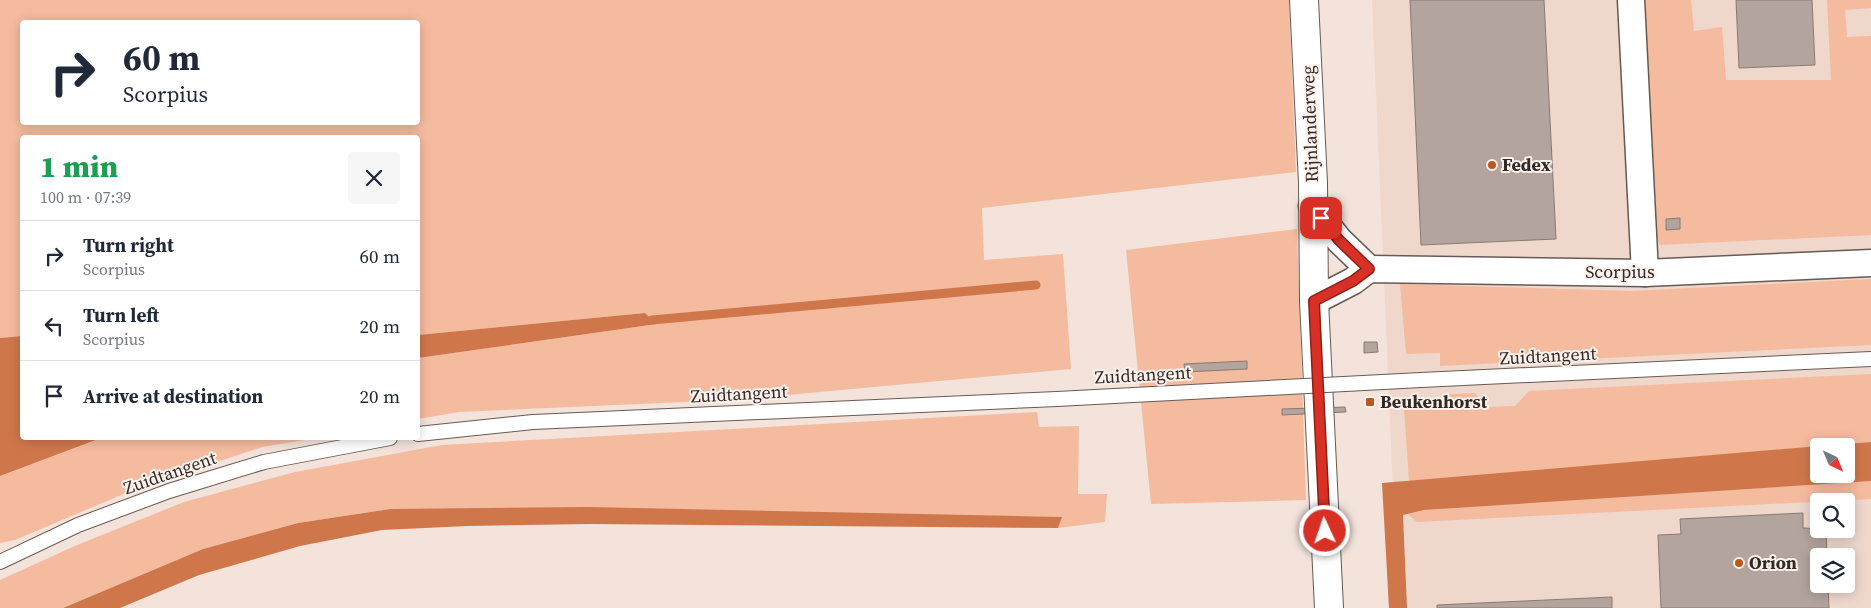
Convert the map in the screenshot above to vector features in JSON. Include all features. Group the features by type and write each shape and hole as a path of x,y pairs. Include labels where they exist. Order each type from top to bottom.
{"street":[{"name":"Rijnlanderweg","path":"1304,0 1314,301 1329,608"},
{"path":"1631,0 1645,273"},
{"path":"1312,206 1339,240 1369,269 1353,281 1314,301"},
{"name":"Scorpius","path":"1369,269 1645,273 1871,263"}],"lane":[{"name":"Zuidtangent","path":"420,434 534,422 1871,360"},
{"name":"Zuidtangent","path":"0,562 78,525 169,491 264,462 380,440"}],"shaded area":[{"path":"0,0 1289,0 1296,172 982,208 984,260 1063,254 1071,369 731,400 459,412 420,419 420,358 656,324 645,313 420,335 420,135 20,135 20,336 0,338"},
{"path":"1372,0 1871,0 1871,608 1398,608"},
{"path":"1643,0 1691,0 1694,31 1722,27 1726,80 1831,80 1827,0 1871,0 1871,8 1845,10 1847,37 1871,36 1871,235 1659,245 1658,239 1653,240"},
{"path":"1297,229 1306,500 1151,504 1126,250"},
{"path":"1871,279 1871,345 1440,366 1440,353 1406,354 1400,284 1632,291"},
{"path":"645,313 657,324 420,358 420,335"},
{"path":"20,336 20,440 96,440 0,476 0,338"},
{"path":"1871,374 1871,442 1855,443 1855,438 1810,438 1810,447 1409,481 1404,409 1450,407 1449,394 1475,393 1488,407 1515,406 1529,391"},
{"path":"1037,412 1039,427 1079,426 1078,494 1107,494 1105,522 1058,528 1061,517 390,509 298,523 203,549 63,608 0,608 0,580 77,545 184,502 295,472 442,445"},
{"path":"96,440 305,440 262,447 133,490 15,540 0,543 0,476"},
{"path":"1871,442 1871,481 1855,482 1855,443"},
{"path":"1810,447 1810,483 1840,483 1424,510 1403,515 1407,608 1389,608 1382,483"},
{"path":"1871,481 1871,499 1855,500 1855,493 1810,493 1810,502 1417,522 1408,514 1424,510"},
{"path":"588,507 1062,517 1058,528 590,524 467,526 382,530 300,546 199,575 120,608 63,608 203,549 298,523 390,509"}],"building":[{"path":"1410,0 1544,0 1556,239 1421,245"},
{"path":"1736,0 1812,0 1815,65 1739,68"},
{"path":"1680,218 1680,229 1666,230 1666,219"},
{"path":"1364,342 1377,342 1378,352 1364,353"},
{"path":"1247,361 1247,369 1185,372 1184,364"},
{"path":"1345,407 1346,412 1282,415 1282,409"},
{"name":"Orion","path":"1803,513 1803,528 1810,528 1810,538 1826,538 1827,548 1810,548 1810,593 1828,593 1829,608 1661,608 1658,535 1681,534 1680,519"},
{"path":"1612,597 1612,608 1437,608 1437,605"}],"waterway":[{"path":"652,320 1036,285"}],"place":[{"name":"Fedex","path":"1492,165"},
{"name":"Beukenhorst","path":"1370,402"},
{"name":"Orion","path":"1739,563"}],"route":[{"path":"1321,218 1339,240 1369,269 1353,281 1314,301 1325,531"}]}
